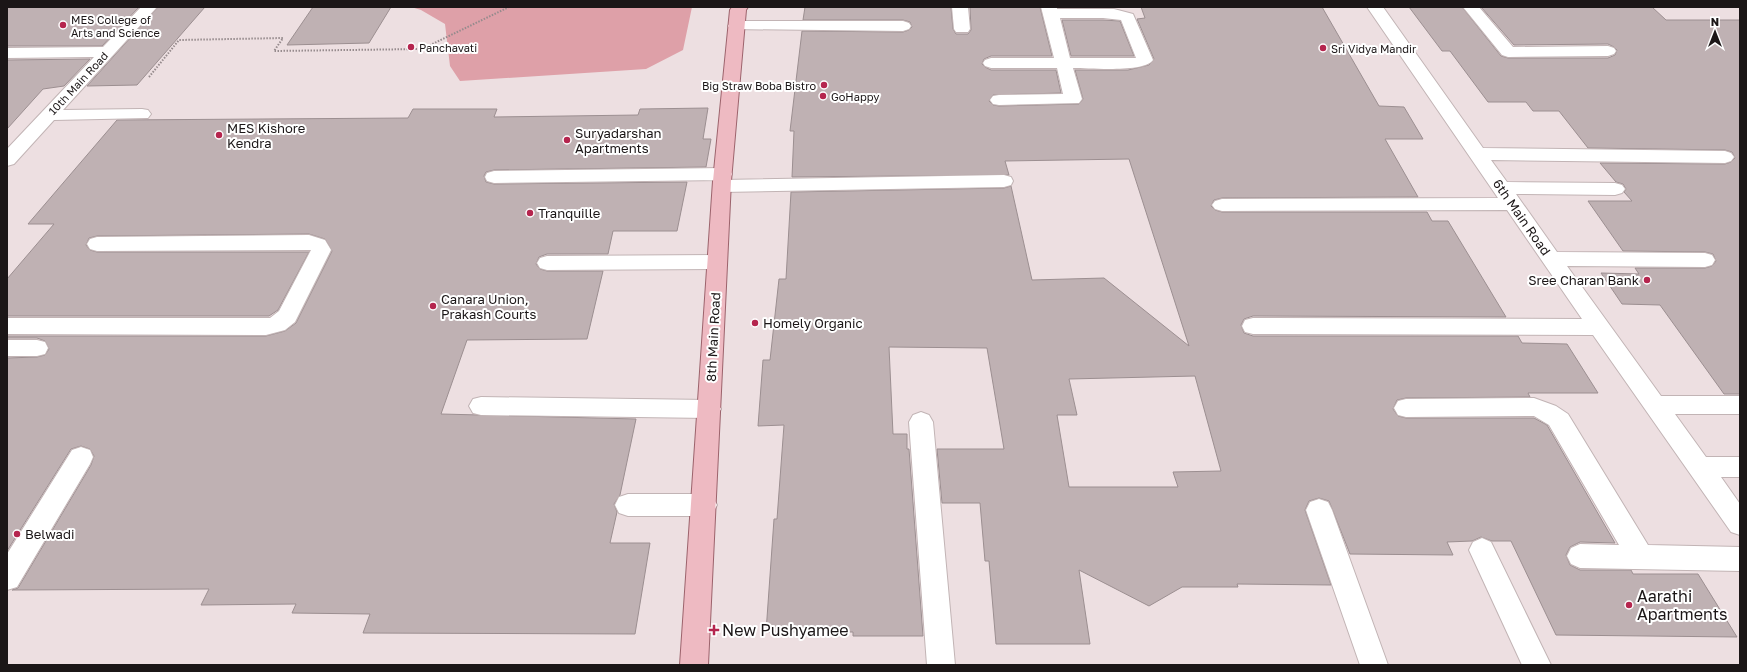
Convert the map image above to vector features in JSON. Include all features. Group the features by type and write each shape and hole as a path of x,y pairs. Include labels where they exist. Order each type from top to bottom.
{"main road":[{"name":"8th Main Road","path":"694,665 722,180 737,12"}],"street":[{"name":"10th Main Road","path":"7,160 149,7"},
{"path":"960,7 962,29"},
{"name":"6th Main Road","path":"1375,7 1599,327 1740,524"},
{"path":"1471,7 1508,52 1608,52"},
{"path":"991,63 1065,63 1137,63 1145,60 1126,15 1050,11 1065,63 1073,98 999,100"},
{"path":"737,12 903,26"},
{"path":"7,53 107,52"},
{"path":"48,115 142,114"},
{"path":"1478,154 1725,157"},
{"path":"494,176 722,180 1004,181"},
{"path":"1222,205 1508,196 1615,189"},
{"path":"7,326 266,327 277,324 287,316 322,250 318,245 310,242 97,244"},
{"path":"1551,259 1705,260"},
{"path":"547,263 717,262"},
{"path":"1253,326 1599,327"},
{"path":"7,348 36,348"},
{"path":"1656,405 1740,405"},
{"path":"481,406 709,409"},
{"path":"1406,408 1534,407 1544,409 1553,414 1560,421 1641,558"},
{"path":"921,422 941,665"},
{"path":"7,578 81,457"},
{"path":"1700,467 1740,467"},
{"path":"628,505 704,505"},
{"path":"1319,510 1374,665"},
{"path":"1482,550 1537,665"},
{"path":"1580,556 1740,559"}],"path":[{"path":"149,77 179,40 283,38 274,52 422,48 509,7"}],"shaded area":[{"path":"411,7 692,7 683,50 646,69 460,81 450,66 445,24 421,10"}],"building":[{"name":"MES College of Arts and Science","path":"7,7 139,7 102,46 7,46"},
{"path":"158,7 205,7 137,85 87,86"},
{"path":"313,7 391,7 369,43 287,45"},
{"path":"805,7 951,7 953,29 956,34 968,34 971,30 970,7 1040,7 1052,56 991,56 984,59 982,64 991,70 1056,70 1061,93 993,95 989,101 993,105 999,106 1079,104 1083,99 1075,70 1128,70 1149,65 1154,59 1137,19 1145,18 1141,7 1322,7 1379,106 1404,107 1423,139 1385,139 1418,197 1222,198 1214,200 1211,206 1215,210 1222,212 1427,212 1432,221 1448,221 1506,317 1253,316 1244,319 1241,325 1244,333 1253,336 1518,336 1522,343 1567,344 1598,393 1528,393 1530,397 1406,398 1397,400 1393,409 1398,416 1406,418 1534,418 1547,425 1615,543 1580,542 1570,547 1566,555 1570,565 1580,570 1631,570 1633,574 1698,574 1737,637 1556,635 1511,541 1492,541 1481,537 1472,541 1447,542 1453,555 1350,554 1329,501 1319,498 1309,501 1305,510 1331,585 1237,584 1238,587 1182,587 1149,606 1079,570 1090,644 996,644 989,561 985,561 980,503 942,503 937,449 1004,449 987,348 889,347 893,434 907,434 907,449 909,449 923,636 853,636 853,632 766,632 774,519 777,519 784,425 758,426 763,360 770,360 779,279 786,279 791,192 1004,188 1011,186 1032,280 1104,278 1189,346 1129,159 1005,161 1009,175 792,177 794,131 790,131 802,31 903,32 912,27 910,22 903,20 803,20","holes":["1195,376 1221,471 1173,472 1178,487 1069,487 1057,415 1077,415 1069,379"]},
{"path":"1409,7 1462,7 1501,56 1508,58 1608,58 1615,55 1617,50 1608,44 1514,45 1481,7 1652,7 1666,20 1740,20 1740,394 1724,394 1660,305 1622,304 1601,273 1639,274 1635,268 1705,268 1712,266 1716,261 1713,254 1705,252 1623,251 1588,201 1632,201 1624,192 1626,189 1623,184 1616,182 1600,163 1725,164 1731,162 1735,158 1732,152 1725,150 1588,148 1559,111 1533,111 1526,102 1488,102 1450,51 1442,51"},
{"path":"1062,20 1120,21 1134,56 1071,56"},
{"path":"90,59 64,86 43,89 7,129 7,60"},
{"path":"708,108 703,139 711,139 706,167 494,170 486,172 484,176 486,182 494,184 687,182 677,231 613,231 608,254 547,254 539,257 536,264 540,269 547,271 603,271 587,339 467,340 441,414 636,419 620,495 614,504 617,512 610,543 650,543 635,634 363,633 370,614 292,613 296,604 201,605 209,589 12,590 18,588 91,465 94,456 90,449 81,446 71,449 7,551 7,358 37,357 45,355 49,349 45,341 37,338 7,338 7,336 266,336 285,331 296,323 332,251 325,239 309,234 97,236 89,238 86,245 90,250 97,252 309,252 278,310 269,316 7,316 7,279 54,224 28,224 117,120 408,118 413,109 497,109 494,117 638,115 640,109"}],"place":[{"name":"MES College of Arts and Science","path":"63,25"},
{"name":"Panchavati","path":"411,47"},
{"name":"Sri Vidya Mandir","path":"1323,48"},
{"name":"Big Straw Boba Bistro","path":"824,85"},
{"name":"GoHappy","path":"823,96"},
{"name":"MES Kishore Kendra","path":"219,135"},
{"name":"Suryadarshan Apartments","path":"567,140"},
{"name":"Tranquille","path":"530,213"},
{"name":"Sree Charan Bank","path":"1647,280"},
{"name":"Canara Union, Prakash Courts","path":"433,306"},
{"name":"Homely Organic","path":"755,323"},
{"name":"Belwadi","path":"17,534"},
{"name":"Aarathi Apartments","path":"1629,605"},
{"name":"New Pushyamee","path":"714,630"}]}
